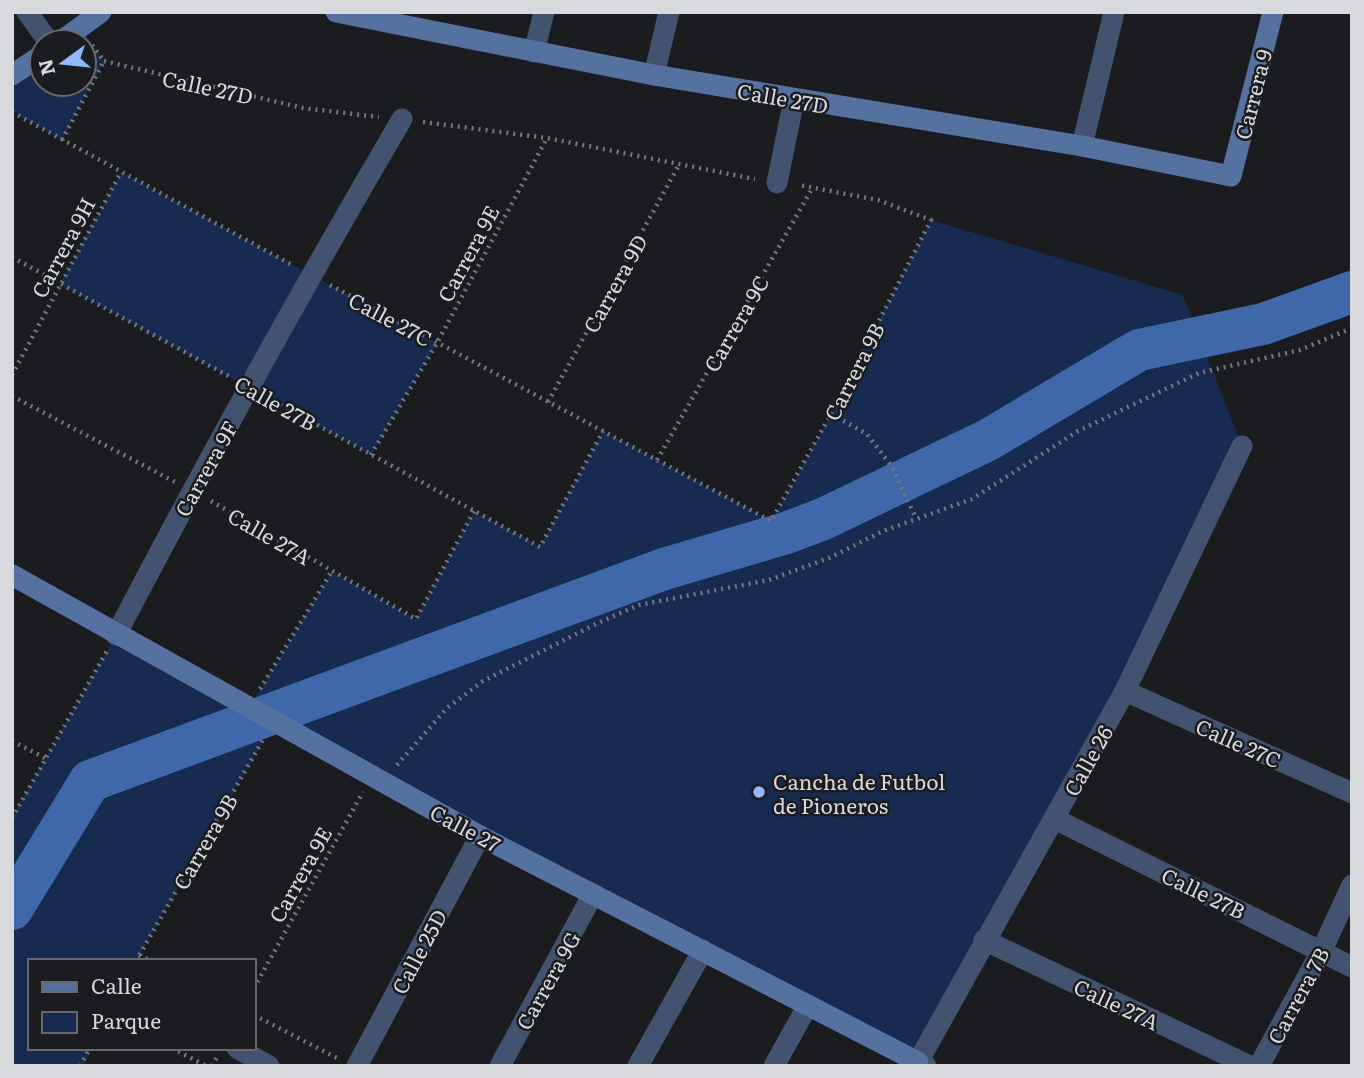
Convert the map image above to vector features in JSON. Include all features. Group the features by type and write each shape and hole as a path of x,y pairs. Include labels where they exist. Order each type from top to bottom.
{"street":[{"path":"27,12 39,28"},
{"path":"79,28 101,12"},
{"name":"Calle 27D","path":"336,12 409,19 534,52 654,75 1082,146 1231,176"},
{"path":"534,52 544,12"},
{"path":"654,75 669,12"},
{"path":"1082,146 1114,12"},
{"name":"Carrera 9","path":"1231,176 1273,12"},
{"path":"12,75 28,64"},
{"path":"776,183 794,99"},
{"name":"Carrera 9F","path":"116,635 191,491 310,275 402,119"},
{"name":"Calle 26","path":"920,1064 984,940 1055,819 1125,691 1242,446"},
{"name":"Calle 27","path":"12,575 480,836 920,1064"},
{"name":"Calle 27C","path":"1125,691 1352,793"},
{"name":"Calle 27B","path":"1055,819 1352,967"},
{"name":"Calle 25D","path":"348,1063 480,836"},
{"name":"Carrera 7B","path":"1259,1066 1322,950 1352,885"},
{"name":"Carrera 9G","path":"500,1066 593,894"},
{"name":"Calle 27A","path":"984,940 1250,1066"},
{"path":"638,1066 703,950"},
{"path":"774,1066 808,1005"},
{"path":"241,1050 269,1066"}],"path":[{"name":"Calle 27D","path":"62,140 104,61 303,108 547,138 776,183 813,187 878,200 931,220"},
{"name":"Calle 27C","path":"12,112 310,275 772,521"},
{"name":"Carrera 9E","path":"371,454 437,343 547,138"},
{"name":"Carrera 9D","path":"548,402 680,163"},
{"name":"Carrera 9H","path":"12,375 121,172"},
{"name":"Carrera 9C","path":"657,460 813,187"},
{"name":"Carrera 9B","path":"772,521 831,414 931,220"},
{"name":"Calle 27B","path":"12,257 540,547 603,431"},
{"name":"Carrera 9E","path":"256,985 378,780 447,708 522,660 639,605 769,580 829,558 916,518 972,499 1078,431 1199,373 1300,350 1352,328"},
{"name":"Calle 27A","path":"12,396 191,491 415,619 474,510"},
{"path":"831,414 867,434 892,467 916,518"},
{"path":"261,715 332,571"},
{"path":"12,818 116,635"},
{"name":"Carrera 9B","path":"137,959 261,715"},
{"path":"12,741 47,759"},
{"path":"139,955 147,959"},
{"path":"256,1016 348,1063"},
{"path":"80,1066 89,1050"},
{"path":"176,1050 206,1066"}],"green space":[{"path":"98,52 104,61 98,72"},
{"path":"28,64 28,98 84,98 62,140 12,111 12,75"},
{"path":"121,172 437,343 371,455 60,284"},
{"path":"931,220 1183,295 1242,446 1055,819 918,1062 274,722 137,959 28,959 28,1050 91,1050 83,1066 12,1066 12,817 116,635 249,708 332,571 416,619 474,511 540,546 603,431 772,521 831,414"}],"waterway":[{"path":"12,909 90,781 664,569 786,533 823,519 988,440 1139,350 1263,324 1352,292"}],"place":[{"name":"Cancha de Futbol de Pioneros","path":"759,792"}]}
